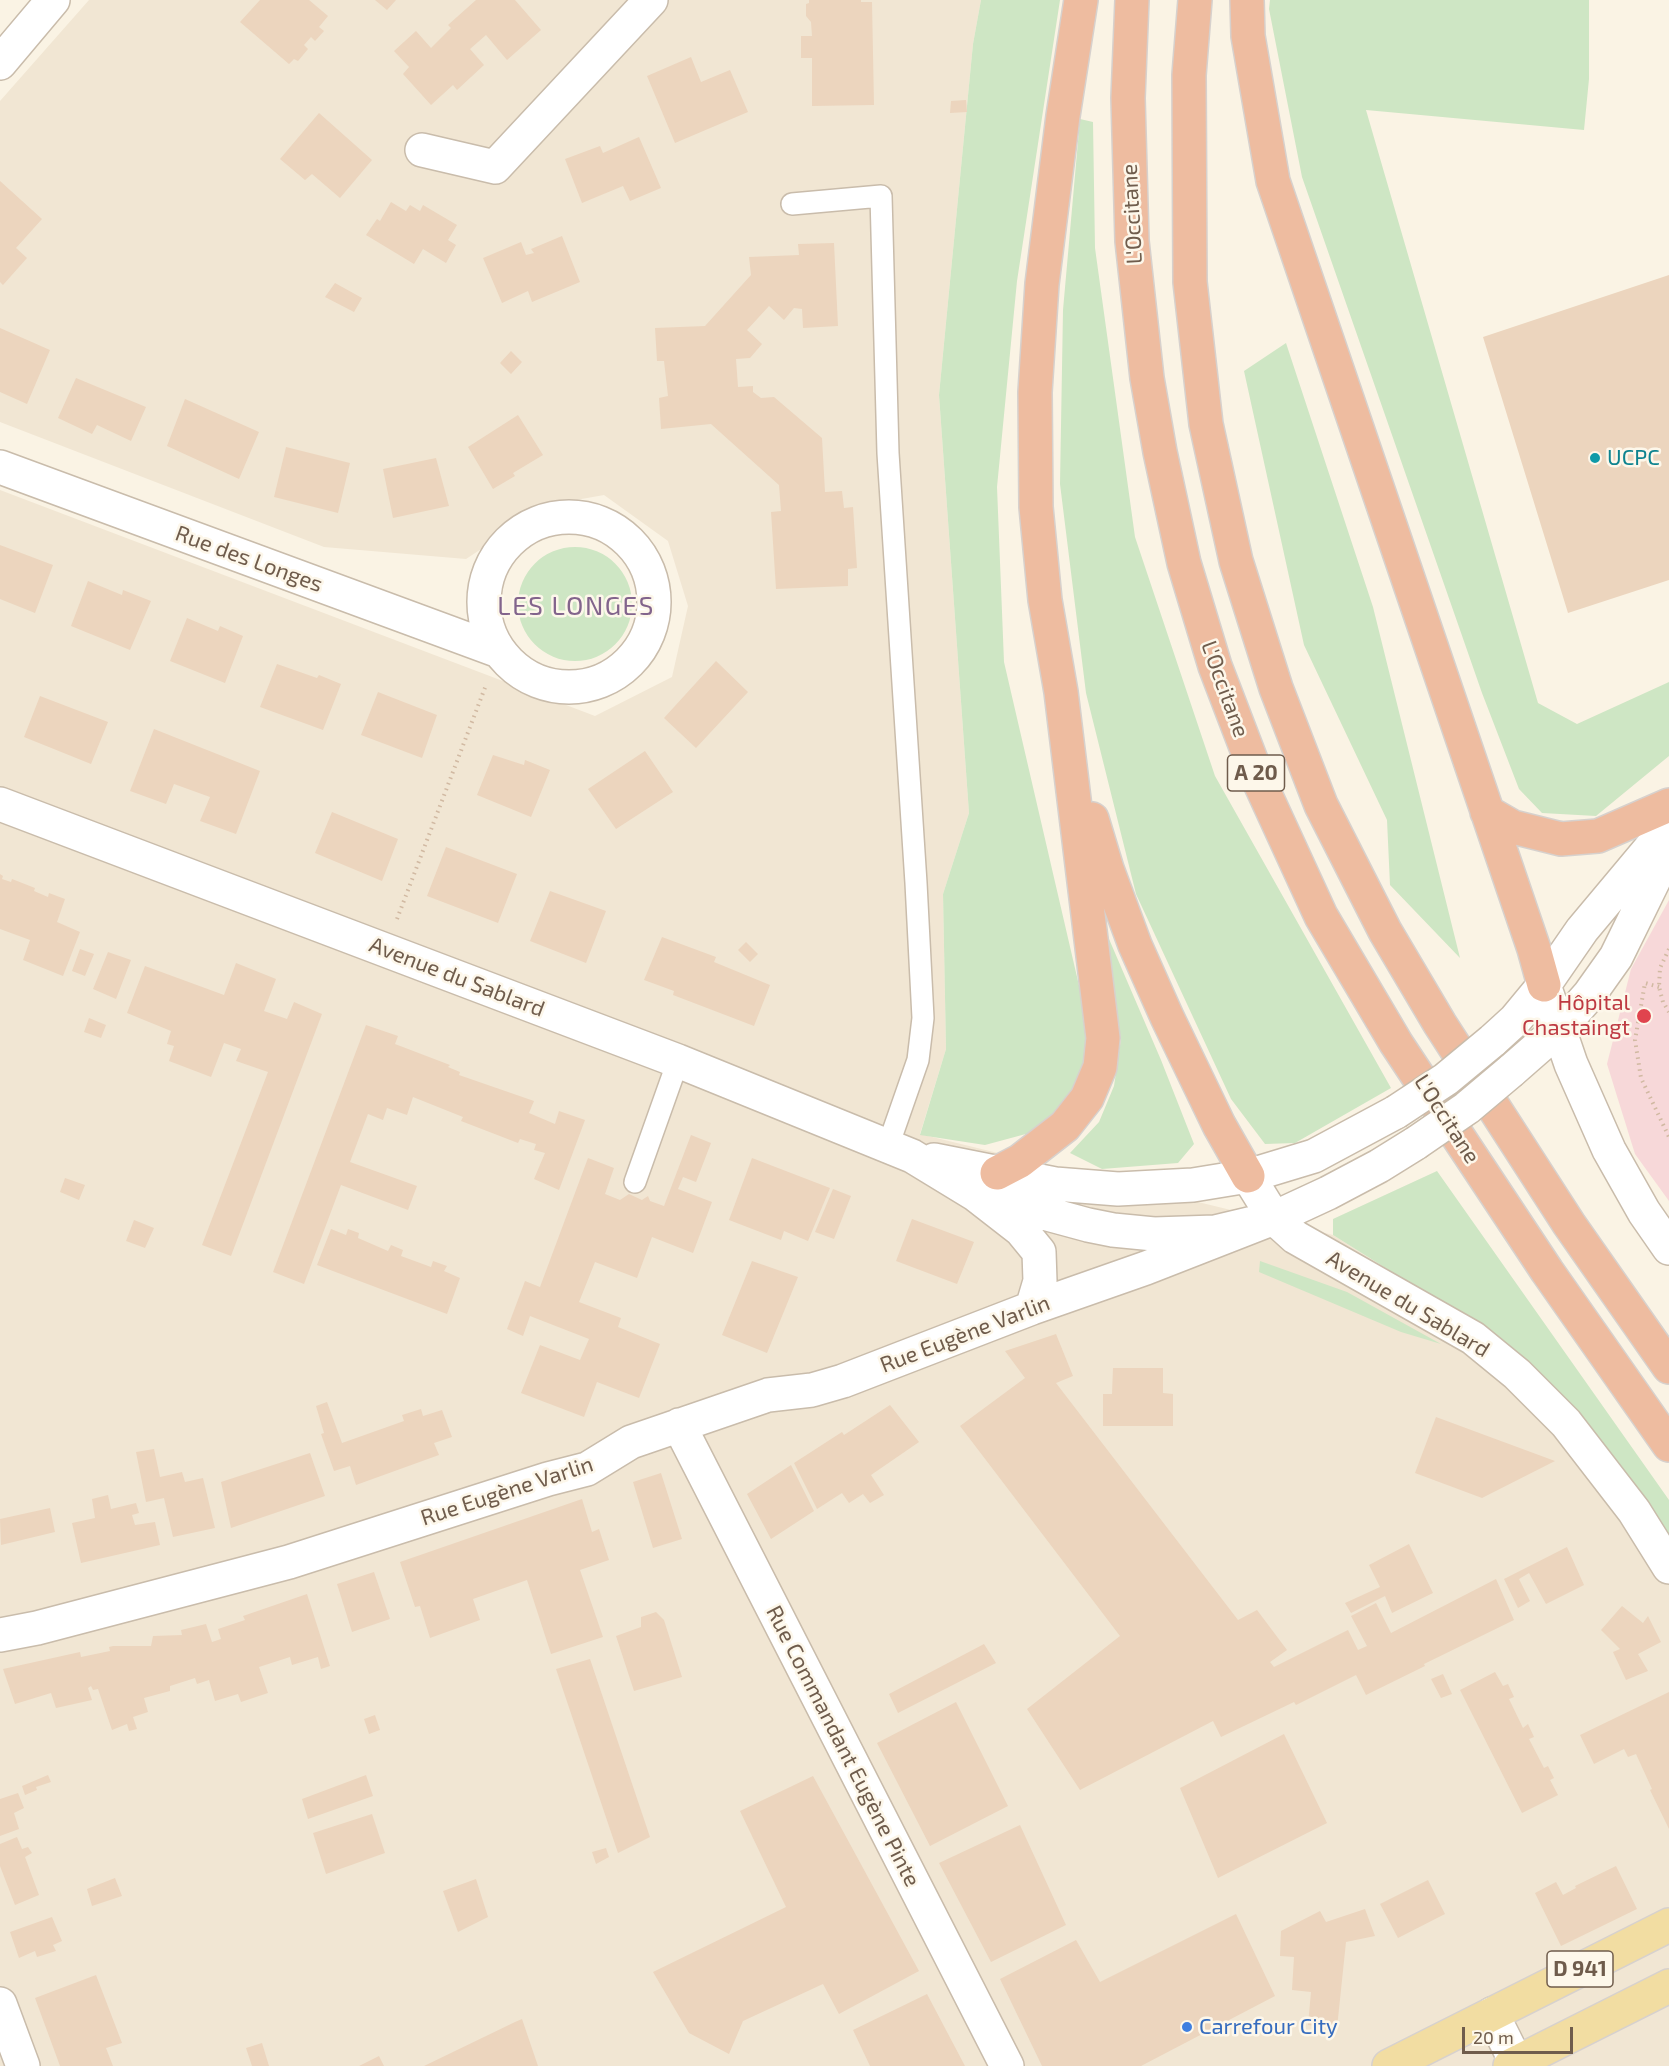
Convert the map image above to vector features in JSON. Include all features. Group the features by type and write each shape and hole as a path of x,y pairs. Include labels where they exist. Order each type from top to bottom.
{"highway":[{"path":"1081,0 1063,116 1042,284 1035,392 1036,507 1045,600 1061,692 1084,794 1107,869 1135,945 1167,1017 1219,1125 1248,1176"},
{"name":"L'Occitane","path":"1132,0 1128,98 1131,241 1147,378 1184,563 1215,666 1259,782 1321,916 1396,1043 1547,1271 1669,1445"},
{"name":"L'Occitane","path":"1195,0 1189,75 1190,282 1206,424 1236,561 1276,688 1321,805 1385,931 1440,1024 1569,1224 1669,1367"},
{"path":"1248,0 1248,36 1273,181 1534,949 1544,985"},
{"path":"986,1184 1065,1126 1087,1098 1100,1068 1103,1038 1061,692"},
{"path":"1486,812 1514,827 1560,839 1598,836 1669,805"}],"main road":[{"name":"D 941","path":"1389,2066 1669,1925"},
{"name":"D 941","path":"1515,2065 1669,1986"}],"street":[{"path":"0,63 53,0"},
{"path":"422,150 495,167 651,0"},
{"name":"Rue des Longes","path":"0,467 499,651 518,670 542,683 569,687 596,684 620,671 639,652 651,627 655,601 650,574 636,549 614,529 587,519 558,517 530,526 507,544 491,568 484,596 487,625 499,651"},
{"name":"Avenue du Sablard","path":"0,804 678,1061 1088,1225 1154,1234 1215,1232 1274,1218 1379,1166 1467,1108 1559,1029 1589,995 1616,957 1669,849"},
{"name":"Avenue du Sablard","path":"986,1184 1055,1184 1118,1189 1193,1185 1248,1176 1314,1156 1396,1112 1446,1079 1515,1020 1544,985 1582,930 1669,826"},
{"path":"1544,985 1571,1064 1610,1150 1644,1212 1669,1248"},
{"name":"Avenue du Sablard","path":"1248,1176 1274,1218 1295,1237 1473,1338 1517,1374 1573,1432 1634,1511 1669,1567"},
{"name":"Avenue du Sablard","path":"986,1184 1039,1252 1040,1281 1032,1308"},
{"name":"Rue Eugène Varlin","path":"0,1635 37,1628 289,1562 548,1479 587,1469 631,1442 768,1395 812,1390 843,1381 1274,1218"},
{"name":"Rue Commandant Eugène Pinte","path":"679,1425 1007,2066"},
{"path":"0,2004 23,2066"},
{"path":"1491,2014 1515,2065"}],"lane":[{"path":"792,204 881,196 888,453 923,1018 918,1060 900,1151"},
{"path":"635,1182 678,1061"}],"path":[{"path":"385,950 499,651"},
{"path":"1669,949 1660,968 1659,987 1663,1002 1669,1012"},
{"path":"1659,987 1645,983 1635,1040 1641,1078 1669,1137"}],"shaded area":[{"path":"89,0 981,0 973,44 939,395 969,813 943,894 946,1049 920,1134 1333,1235 1513,1348 1569,1402 1612,1458 1669,1542 1669,2066 0,2066 0,490 595,716 672,677 688,606 668,541 604,495 548,505 466,559 324,547 0,422 0,101"},
{"name":"Hôpital Chastaingt","path":"1669,900 1669,1201 1635,1154 1607,1064 1631,969"}],"green space":[{"path":"981,0 1060,0 1017,281 997,487 1004,662 1090,1033 1081,1095 1048,1128 985,1145 920,1135 946,1049 943,894 969,813 939,395 973,44"},
{"path":"1270,0 1589,0 1589,79 1584,130 1366,110 1538,703 1577,724 1669,682 1669,756 1596,816 1542,813 1519,789 1482,693 1302,177 1269,9"},
{"path":"1080,119 1093,122 1095,248 1135,537 1215,776 1391,1088 1295,1143 1265,1144 1231,1099 1136,894 1086,693 1060,484 1063,310"},
{"path":"1286,343 1373,607 1460,958 1390,885 1387,820 1304,645 1244,371"},
{"path":"575,547 597,551 615,564 628,582 632,604 628,626 615,644 597,657 575,661 553,657 535,644 522,626 518,604 522,582 535,564 553,551"},
{"path":"1097,911 1161,1060 1194,1144 1178,1163 1102,1169 1070,1153 1099,1122 1114,1086 1121,1039"},
{"path":"1437,1171 1669,1500 1669,1542 1612,1458 1569,1402 1513,1348 1333,1235 1333,1219"},
{"path":"1260,1261 1347,1292 1441,1344 1401,1332 1259,1272"}],"building":[{"path":"260,0 309,0 328,16 319,27 324,31 315,41 311,37 304,45 308,49 298,61 294,59 289,64 240,22"},
{"path":"375,0 396,0 387,10"},
{"path":"476,0 515,0 541,30 507,60 486,35 470,49 484,65 457,90 453,85 431,105 403,74 409,67 394,51 416,31 431,48 451,28 448,25"},
{"path":"809,0 872,2 874,105 812,106 812,58 801,58 801,36 812,36 811,22 806,16 806,4"},
{"path":"691,57 701,82 730,70 748,112 675,143 647,76"},
{"path":"966,100 967,112 950,113 951,101"},
{"path":"319,113 372,160 340,198 312,174 305,180 280,159"},
{"path":"639,137 661,188 630,201 623,186 582,203 565,159 600,146 603,153"},
{"path":"0,181 42,219 16,248 27,258 3,285 0,282"},
{"path":"391,202 406,211 410,205 420,211 423,205 457,225 448,240 456,245 446,263 423,249 414,264 366,235 377,219 380,221"},
{"path":"562,236 580,282 532,302 528,291 502,303 483,258 521,242 526,255 534,253 531,249"},
{"path":"834,243 838,326 803,328 802,309 794,308 784,320 769,306 747,330 762,344 750,358 736,359 738,387 753,386 753,392 761,398 774,397 822,438 825,492 842,491 844,508 853,507 857,568 848,569 848,586 776,589 771,512 781,511 779,485 711,424 661,429 659,398 668,396 664,361 657,361 655,328 705,326 751,275 749,257 799,255 798,244"},
{"name":"UCPC","path":"1669,275 1669,580 1568,613 1483,337"},
{"path":"335,283 362,298 354,312 325,297"},
{"path":"0,328 50,350 27,404 0,392"},
{"path":"511,351 522,362 511,374 500,363"},
{"path":"76,378 146,407 131,441 97,425 92,434 58,418"},
{"path":"185,399 259,432 239,479 167,446"},
{"path":"518,415 543,455 513,473 515,476 493,489 468,447"},
{"path":"286,447 350,463 338,513 274,497"},
{"path":"436,458 449,506 393,518 383,469"},
{"path":"0,545 53,565 35,613 0,599"},
{"path":"88,581 122,595 123,590 151,601 130,650 71,626"},
{"path":"187,618 218,631 220,626 243,636 225,683 170,661"},
{"path":"716,661 748,692 696,748 664,718"},
{"path":"277,664 317,678 319,675 341,684 323,730 260,707"},
{"path":"378,692 437,715 422,758 361,735"},
{"path":"40,696 108,722 91,764 24,737"},
{"path":"154,729 260,771 236,834 200,821 210,797 174,784 166,804 130,791"},
{"path":"645,751 673,792 616,829 588,789"},
{"path":"493,755 524,765 525,760 550,770 531,817 477,795"},
{"path":"332,812 398,839 382,881 315,853"},
{"path":"446,847 517,874 498,923 427,896"},
{"path":"0,874 3,876 2,879 11,882 12,879 35,888 34,891 48,897 49,893 65,899 57,922 80,932 63,976 23,960 30,940 0,929"},
{"path":"550,891 606,911 586,963 530,941"},
{"path":"662,937 716,957 714,962 770,985 754,1026 673,995 674,991 644,980"},
{"path":"746,942 758,954 750,962 738,950"},
{"path":"80,949 94,954 85,976 72,971"},
{"path":"108,952 131,960 116,999 93,989"},
{"path":"236,963 276,979 264,1011 287,1019 294,1002 322,1014 231,1256 202,1245 268,1072 236,1061 241,1049 224,1043 211,1077 169,1061 174,1046 167,1044 171,1031 127,1013 145,966 224,995"},
{"path":"89,1018 106,1025 101,1038 84,1032"},
{"path":"366,1025 398,1036 395,1044 450,1065 448,1067 460,1072 459,1075 534,1101 529,1113 555,1124 559,1111 585,1120 559,1190 534,1179 545,1153 534,1150 536,1144 520,1139 518,1143 461,1121 463,1117 413,1097 407,1115 387,1108 383,1120 368,1114 350,1162 417,1186 408,1210 341,1185 304,1284 273,1272"},
{"path":"691,1135 711,1143 696,1182 683,1177 678,1189 712,1202 693,1253 652,1237 637,1278 595,1262 579,1302 621,1318 618,1327 660,1344 639,1398 597,1382 584,1417 521,1393 540,1345 580,1360 589,1339 530,1316 523,1336 507,1329 525,1281 540,1287 588,1158 614,1168 605,1194 620,1200 629,1194 642,1200 648,1196 650,1201 664,1206"},
{"path":"752,1158 830,1188 808,1241 784,1231 781,1240 729,1220"},
{"path":"65,1178 85,1185 79,1200 60,1192"},
{"path":"833,1189 851,1196 834,1239 815,1232"},
{"path":"912,1219 974,1242 957,1284 896,1261"},
{"path":"134,1220 154,1228 145,1248 126,1241"},
{"path":"331,1229 346,1235 348,1229 359,1233 358,1238 388,1251 391,1245 403,1250 401,1256 431,1267 433,1261 447,1266 444,1271 460,1278 447,1314 317,1265"},
{"path":"752,1261 798,1277 767,1353 722,1335"},
{"path":"1056,1334 1073,1376 1056,1383 1238,1620 1257,1610 1287,1650 1270,1662 1274,1667 1348,1630 1358,1650 1367,1646 1351,1616 1376,1603 1391,1633 1496,1579 1514,1620 1366,1695 1356,1675 1296,1705 1294,1702 1221,1737 1213,1721 1080,1790 1027,1709 1120,1636 960,1426 1025,1378 1005,1351"},
{"path":"1113,1368 1163,1368 1163,1393 1173,1394 1173,1426 1103,1426 1103,1394 1112,1394"},
{"path":"327,1402 342,1443 404,1421 402,1415 421,1409 423,1416 442,1410 452,1437 434,1443 439,1455 356,1485 350,1466 334,1471 321,1434 324,1433 316,1406"},
{"path":"890,1405 919,1442 871,1475 884,1495 870,1503 863,1494 849,1503 842,1493 817,1509 794,1463 842,1432 844,1435"},
{"path":"1436,1417 1555,1461 1482,1498 1415,1473"},
{"path":"154,1449 160,1477 182,1472 185,1482 203,1478 215,1528 173,1537 164,1498 146,1502 136,1452"},
{"path":"310,1453 325,1496 231,1528 221,1482"},
{"path":"791,1465 814,1511 771,1539 747,1494"},
{"path":"661,1473 682,1539 653,1548 633,1482"},
{"path":"108,1495 111,1509 136,1503 139,1513 132,1515 135,1525 155,1522 160,1545 81,1563 72,1523 95,1518 92,1499"},
{"path":"582,1499 592,1532 599,1529 609,1560 580,1570 603,1637 551,1654 527,1580 473,1599 480,1620 430,1638 420,1606 415,1607 400,1562"},
{"path":"50,1508 55,1532 1,1545 0,1519"},
{"path":"1409,1544 1433,1593 1392,1613 1385,1596 1351,1613 1345,1603 1380,1587 1369,1565"},
{"path":"1567,1547 1584,1585 1546,1604 1529,1573 1519,1579 1530,1601 1518,1608 1504,1579"},
{"path":"374,1572 390,1619 352,1632 337,1584"},
{"path":"307,1594 330,1666 321,1669 318,1657 292,1665 290,1657 259,1667 268,1693 241,1702 238,1694 215,1701 209,1680 197,1684 195,1678 170,1686 170,1691 144,1698 148,1712 133,1717 137,1729 129,1731 127,1724 112,1730 98,1689 93,1690 91,1686 88,1688 92,1700 56,1708 51,1693 15,1704 3,1669 80,1652 81,1657 110,1651 109,1647 113,1646 151,1646 153,1636 182,1635 181,1630 206,1624 212,1642 221,1639 218,1629 245,1620 243,1616"},
{"path":"1622,1606 1643,1623 1648,1616 1661,1642 1638,1654 1648,1671 1626,1680 1613,1652 1620,1649 1601,1630"},
{"path":"656,1612 664,1620 682,1677 634,1691 616,1636 641,1627 641,1617"},
{"path":"984,1644 996,1663 898,1713 889,1694"},
{"path":"590,1659 650,1837 618,1853 556,1669"},
{"path":"1495,1672 1503,1686 1508,1684 1514,1697 1509,1699 1523,1728 1528,1724 1534,1737 1529,1739 1544,1768 1548,1766 1554,1778 1550,1780 1558,1795 1522,1813 1460,1690"},
{"path":"1443,1674 1452,1694 1441,1698 1431,1679"},
{"path":"1669,1692 1669,1829 1636,1754 1628,1757 1624,1749 1594,1764 1580,1735"},
{"path":"956,1702 1008,1806 930,1846 877,1743"},
{"path":"375,1715 380,1730 369,1734 364,1719"},
{"path":"1284,1734 1327,1823 1218,1878 1180,1788"},
{"path":"48,1775 51,1782 36,1787 37,1790 25,1795 22,1786"},
{"path":"366,1775 373,1796 308,1819 302,1799"},
{"path":"813,1776 919,1971 839,2014 823,1984 743,2021 729,2054 689,2033 653,1972 786,1907 740,1811"},
{"path":"18,1793 24,1808 14,1813 19,1829 0,1836 0,1799"},
{"path":"372,1814 385,1853 326,1874 313,1833"},
{"path":"1020,1825 1066,1925 991,1962 939,1863"},
{"path":"17,1837 22,1849 28,1847 32,1853 25,1857 39,1895 15,1905 0,1866 0,1844"},
{"path":"606,1848 609,1857 596,1864 592,1852"},
{"path":"1616,1866 1637,1909 1561,1946 1535,1893 1556,1882 1563,1895 1576,1888 1575,1886"},
{"path":"115,1878 122,1896 92,1906 87,1889"},
{"path":"476,1879 488,1917 458,1932 443,1891"},
{"path":"1428,1880 1445,1914 1398,1938 1380,1904"},
{"path":"1365,1909 1375,1936 1346,1942 1337,2028 1308,2025 1311,1992 1292,1990 1294,1957 1280,1956 1281,1931 1320,1911 1326,1922"},
{"path":"1236,1914 1275,1996 1141,2066 1042,2066 1000,1979 1076,1940 1100,1982"},
{"path":"52,1917 62,1941 53,1945 56,1951 37,1957 35,1951 19,1958 10,1932"},
{"path":"96,1975 122,2043 106,2048 113,2066 60,2066 35,1998"},
{"path":"927,1994 965,2066 870,2066 853,2030"},
{"path":"522,2019 538,2066 424,2066 515,2022"},
{"path":"262,2043 269,2066 252,2066 246,2048"},
{"path":"379,2056 384,2066 359,2066"}],"place":[{"name":"UCPC","path":"1595,458"},
{"name":"Hôpital Chastaingt","path":"1644,1016"},
{"name":"Carrefour City","path":"1187,2027"}],"district":[{"name":"LES LONGES","path":"576,606"}]}
